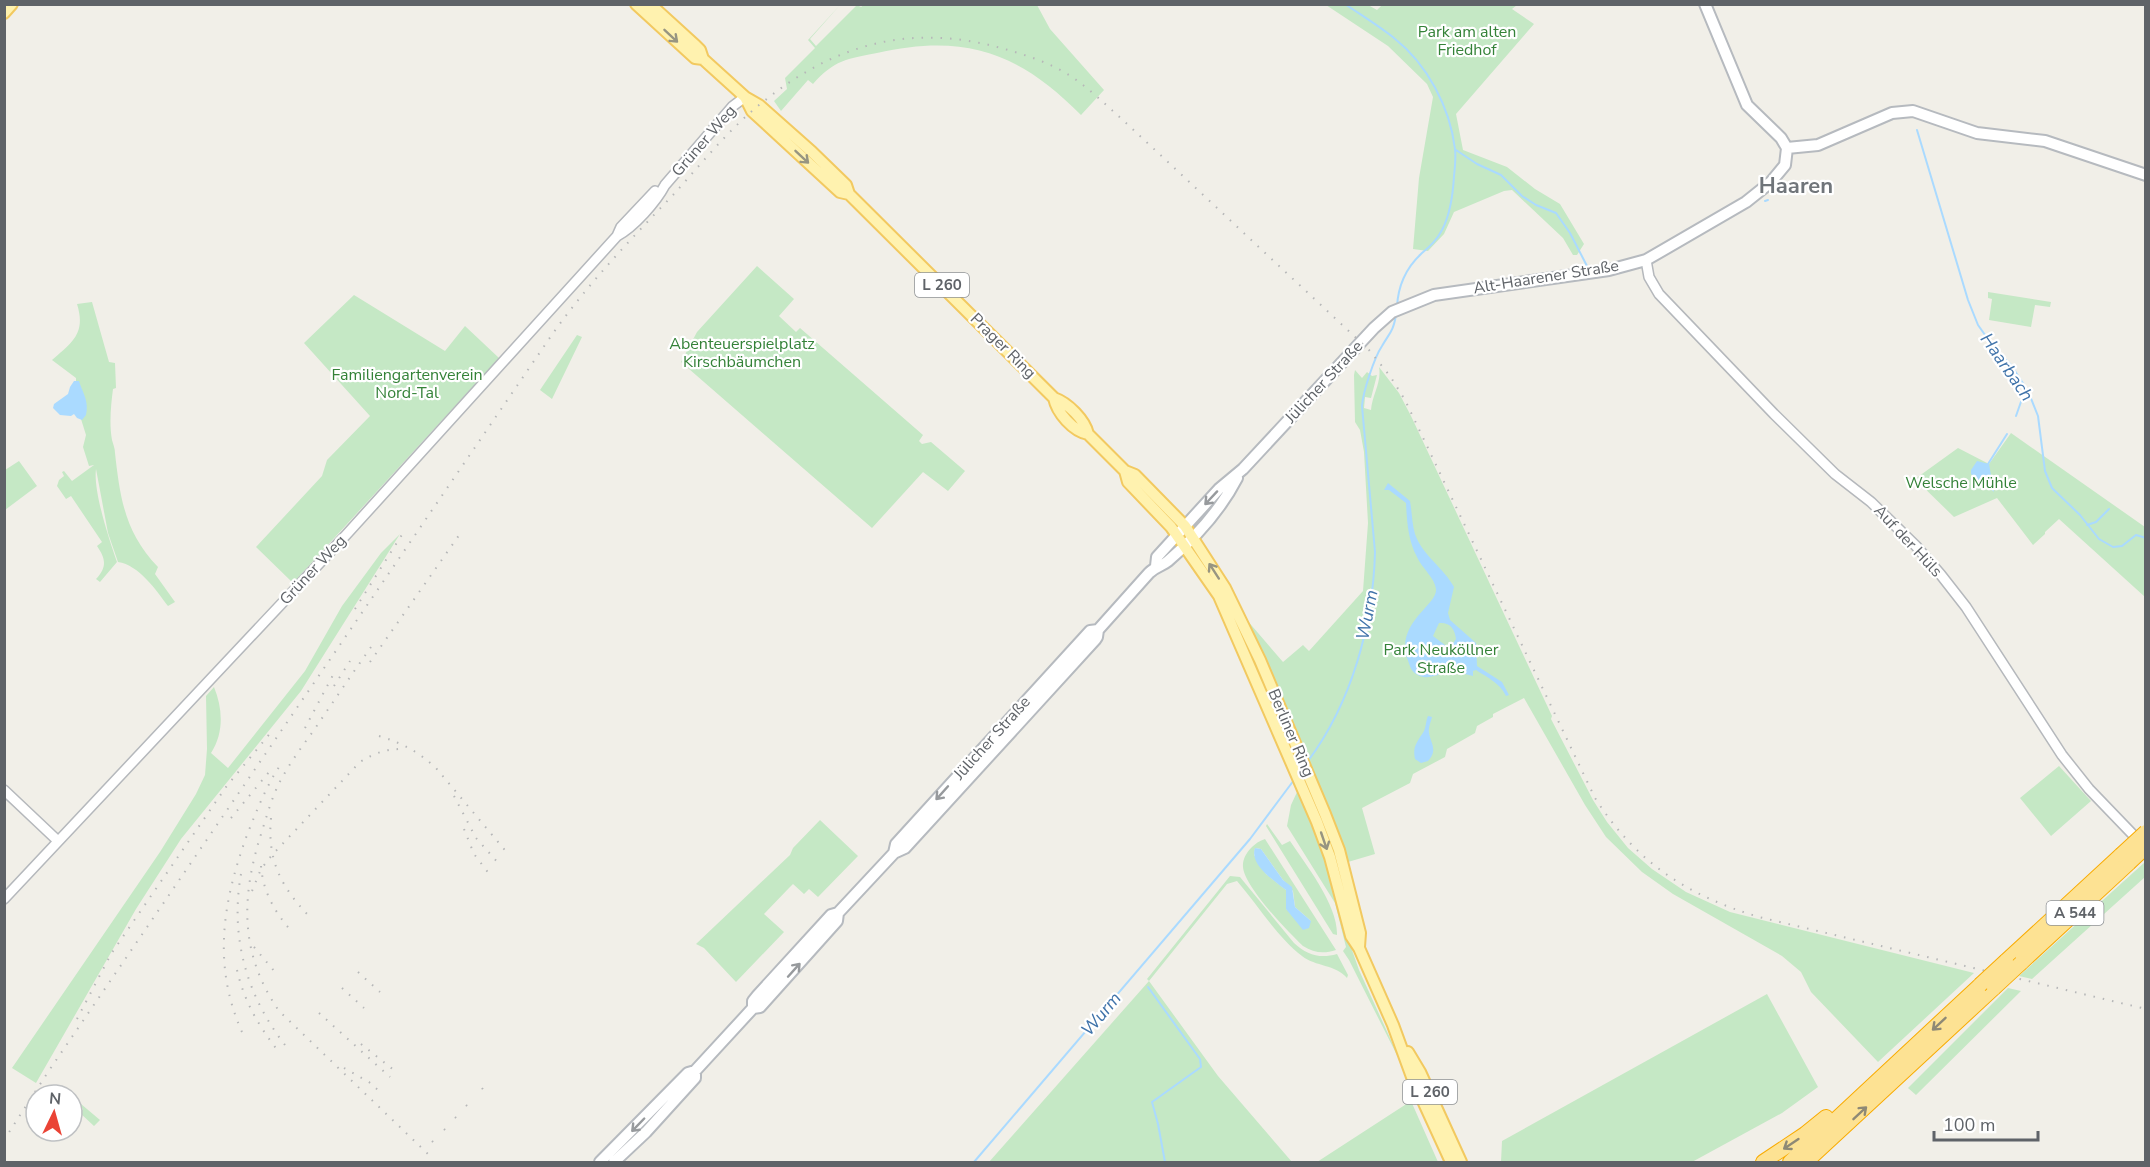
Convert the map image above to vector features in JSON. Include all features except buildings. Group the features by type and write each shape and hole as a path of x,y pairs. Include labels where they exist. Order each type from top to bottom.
{"highway":[{"name":"A 544","path":"1790,1162 2021,963 2125,859 2145,832"},
{"name":"A 544","path":"1902,1067 2006,961 2125,859 2145,848"},
{"name":"A 544","path":"1807,1162 1876,1089"},
{"path":"1762,1162 1876,1089"}],"main road":[{"path":"4,14 12,4"},
{"name":"Prager Ring","path":"636,4 694,58 703,59"},
{"name":"Prager Ring","path":"651,4 696,46 703,59 745,98 759,105 846,185 849,194 1054,398 1056,407 1079,432 1088,434 1125,471 1135,475 1184,536"},
{"path":"1705,4 1747,105 1781,138 1787,148 1818,145 1892,112 1913,111 1977,133 2045,141 2145,175"},
{"name":"Alt-Haarener Straße","path":"1416,302 1468,289 1609,270 1646,260 1761,191 1785,165 1787,148"},
{"name":"Jülicher Straße","path":"614,1162 688,1073 695,1071 753,1008 753,1000 831,915 838,913 894,853 904,848 1095,640 1098,630 1156,566 1166,563 1219,489 1240,472 1378,323 1396,310 1416,302"},
{"name":"Berliner Ring","path":"1184,536 1225,588 1260,660 1310,777 1339,850 1360,933 1359,948"},
{"name":"Berliner Ring","path":"1184,536 1219,596 1294,766 1330,857 1351,936 1359,948 1393,1025 1412,1077 1451,1162"},
{"name":"Berliner Ring","path":"1393,1025 1420,1072 1461,1162"},
{"name":"Jülicher Straße","path":"600,1162 656,1114"}],"street":[{"name":"Grüner Weg","path":"4,899 339,543 617,236 621,227 656,190 665,185 733,105 745,98"},
{"name":"Auf der Hüls","path":"1646,260 1649,277 1659,294 1834,474 1871,502 1916,546 1941,575 1966,607 2062,755 2088,789 2145,848"},
{"path":"4,790 58,841"}],"green space":[{"path":"865,4 1037,5 1050,29 1104,90 1081,115 1058,93 1012,62 963,47 937,45 908,47 842,62 828,70 813,84 808,80 781,111 774,101 787,89 785,78 815,48 808,40 840,5 810,39 816,46 857,5 861,7"},
{"name":"Park am alten Friedhof","path":"1383,4 1517,5 1512,9 1534,24 1456,114 1463,150 1507,167 1535,189 1560,204 1584,244 1577,255 1573,255 1563,238 1512,190 1504,191 1454,212 1444,234 1428,251 1413,249 1419,178 1433,97 1427,84 1388,46 1326,5 1368,5 1377,10"},
{"name":"Abenteuerspielplatz Kirschbäumchen","path":"757,266 794,299 779,316 796,332 800,328 923,435 919,441 922,444 931,442 965,471 948,491 923,472 872,528 681,362 697,332"},
{"path":"1988,292 2051,302 2050,307 2035,305 2031,327 1989,320 1992,299 1988,298"},
{"name":"Familiengartenverein Nord-Tal","path":"354,295 445,351 465,326 499,358 293,583 256,547 322,476 327,460 370,416 304,343"},
{"path":"92,302 109,362 115,363 116,388 113,389 111,427 122,500 131,528 158,567 155,574 175,602 168,606 140,573 118,562 108,533 96,469 99,502 106,528 117,562 100,582 96,579 104,563 97,546 102,542 71,496 66,499 57,486 59,480 64,476 62,472 64,471 72,481 94,465 89,466 83,447 86,435 76,403 76,378 52,360 72,342 79,330 77,304"},
{"path":"577,335 582,337 552,399 540,390"},
{"name":"Park Neuköllner Straße","path":"1379,367 1399,393 1411,416 1552,716 1551,719 1593,800 1628,848 1652,869 1686,892 1730,912 1974,973 1878,1062 1811,992 1801,972 1782,956 1673,894 1642,872 1606,837 1585,805 1524,698 1493,714 1493,717 1477,726 1475,733 1447,749 1445,757 1413,774 1410,783 1362,808 1375,854 1348,862 1273,675 1246,619 1283,662 1303,645 1309,651 1363,591 1368,523 1364,452 1360,430 1355,422 1354,375 1355,370 1362,378 1367,372 1372,376 1377,375 1371,398 1365,397 1364,408 1371,410 1380,373"},
{"name":"Welsche Mühle","path":"2011,433 2145,527 2145,597 2059,519 2033,545 1997,498 1954,517 1915,479 1958,448 1989,464"},
{"path":"19,461 37,486 5,510 5,470"},
{"path":"400,534 301,691 181,839 136,909 36,1083 12,1068 160,852 196,794 205,775 206,696 214,687 221,721 218,737 211,753 228,768 305,671 342,606 381,553"},
{"path":"2059,766 2091,801 2051,836 2020,798"},
{"path":"1298,790 1319,840 1359,970 1405,1071 1343,951 1346,947 1335,903 1287,826 1291,805"},
{"path":"820,820 858,856 818,897 809,889 804,894 793,884 789,888 764,914 784,932 736,982 704,948 696,944 790,855 793,848"},
{"path":"1267,824 1282,845 1290,841 1312,873 1327,898 1336,923 1337,935 1333,934 1266,826"},
{"path":"1265,839 1336,950 1319,952 1303,946 1258,897 1245,875 1243,862 1250,849","holes":["1255,848 1261,849 1293,891 1295,907 1311,921 1286,909 1286,890 1266,874 1254,855"]},
{"path":"2145,862 2145,877 2032,979 2019,976"},
{"path":"1230,876 1240,877 1294,943 1309,953 1319,956 1337,954 1348,975 1347,978 1337,970 1307,960 1302,956 1276,930 1237,881 1227,884 1149,981 1147,979"},
{"path":"1149,981 1218,1076 1292,1162 989,1162"},
{"path":"2008,988 2021,991 1916,1095 1908,1088"},
{"path":"1767,994 1818,1087 1782,1113 1692,1162 1501,1162 1502,1141"},
{"path":"1411,1101 1438,1162 1317,1162"},
{"path":"84,1107 100,1120 94,1126 84,1117"}],"water":[{"path":"74,381 79,381 86,401 86,415 82,420 74,414 60,415 53,408 54,404 68,394"},
{"path":"1977,461 1989,464 1994,492 1971,474"},
{"path":"1388,483 1410,501 1418,542 1454,587 1448,613 1450,620 1476,643 1477,666 1502,682 1509,695 1506,696 1497,684 1476,670 1473,671 1473,676 1449,670 1427,677 1419,676 1411,669 1405,645 1407,634 1435,595 1436,589 1419,561 1412,544 1406,503 1389,490 1384,490","holes":["1439,623 1449,625 1454,632 1456,639 1452,645 1445,645 1433,636"]},
{"path":"1428,716 1432,717 1429,731 1433,754 1428,761 1421,763 1415,759 1414,751 1425,729"},
{"path":"1255,848 1261,849 1283,880 1292,887 1295,907 1311,921 1309,928 1303,930 1286,909 1286,890 1259,866 1254,854"}],"waterway":[{"name":"Wurm","path":"1345,4 1394,38 1417,60 1442,102 1455,149 1452,197 1448,217 1438,237 1407,271 1399,292 1397,307"},
{"name":"Haarbach","path":"1917,130 1968,300 1978,325 1995,349 2011,365 2028,391 2038,416 2045,471 2052,488 2080,515 2099,539 2113,547 2122,546 2136,535 2146,538"},
{"name":"Haarbach","path":"1456,150 1477,164 1501,175 1522,196 1536,205 1556,213 1570,233 1587,266"},
{"name":"Wurm","path":"1308,761 1337,714 1365,635 1375,552 1362,406 1372,367 1392,329 1396,315"},
{"path":"2016,416 2023,396"},
{"path":"1988,464 2007,434"},
{"path":"2087,525 2096,522 2109,509"},
{"name":"Wurm","path":"974,1162 1250,839 1294,780"},
{"path":"1148,987 1200,1059 1201,1067 1152,1102 1165,1162"}],"railway":[{"path":"4,1140 48,1072 577,301 718,144 768,98 822,63 850,51 878,43 908,39 938,38 969,41 1001,48 1038,60 1072,77 1124,121 1369,350 1390,376 1405,400 1595,798 1628,841 1665,874 1708,898 1759,917 2146,1009"},
{"path":"370,662 462,531"},
{"path":"355,609 403,533"},
{"path":"371,647 294,758 276,789 250,878 248,924 257,968 279,1011 428,1154"},
{"path":"334,686 350,661"},
{"path":"305,728 333,675"},
{"path":"77,1019 111,954 226,787 272,731"},
{"path":"379,736 410,749 436,768 509,855"},
{"path":"252,891 261,869 272,855 360,762 380,752 402,749"},
{"path":"242,1032 233,1007 224,958 227,909 247,835 266,790 281,764"},
{"path":"231,818 269,772"},
{"path":"454,796 476,838 500,865"},
{"path":"271,818 271,847 278,872 291,894 309,916"},
{"path":"464,829 474,854 490,875"},
{"path":"261,866 264,885 271,903 293,933"},
{"path":"241,874 238,920 244,964 260,1006 285,1045"},
{"path":"254,947 275,972"},
{"path":"237,970 253,1013 279,1052"},
{"path":"358,972 380,992"},
{"path":"342,988 364,1008"},
{"path":"319,1013 390,1077"},
{"path":"361,1044 395,1071"},
{"path":"344,1068 369,1082 378,1090"}],"district":[{"name":"Haaren","path":"1796,186"}]}
